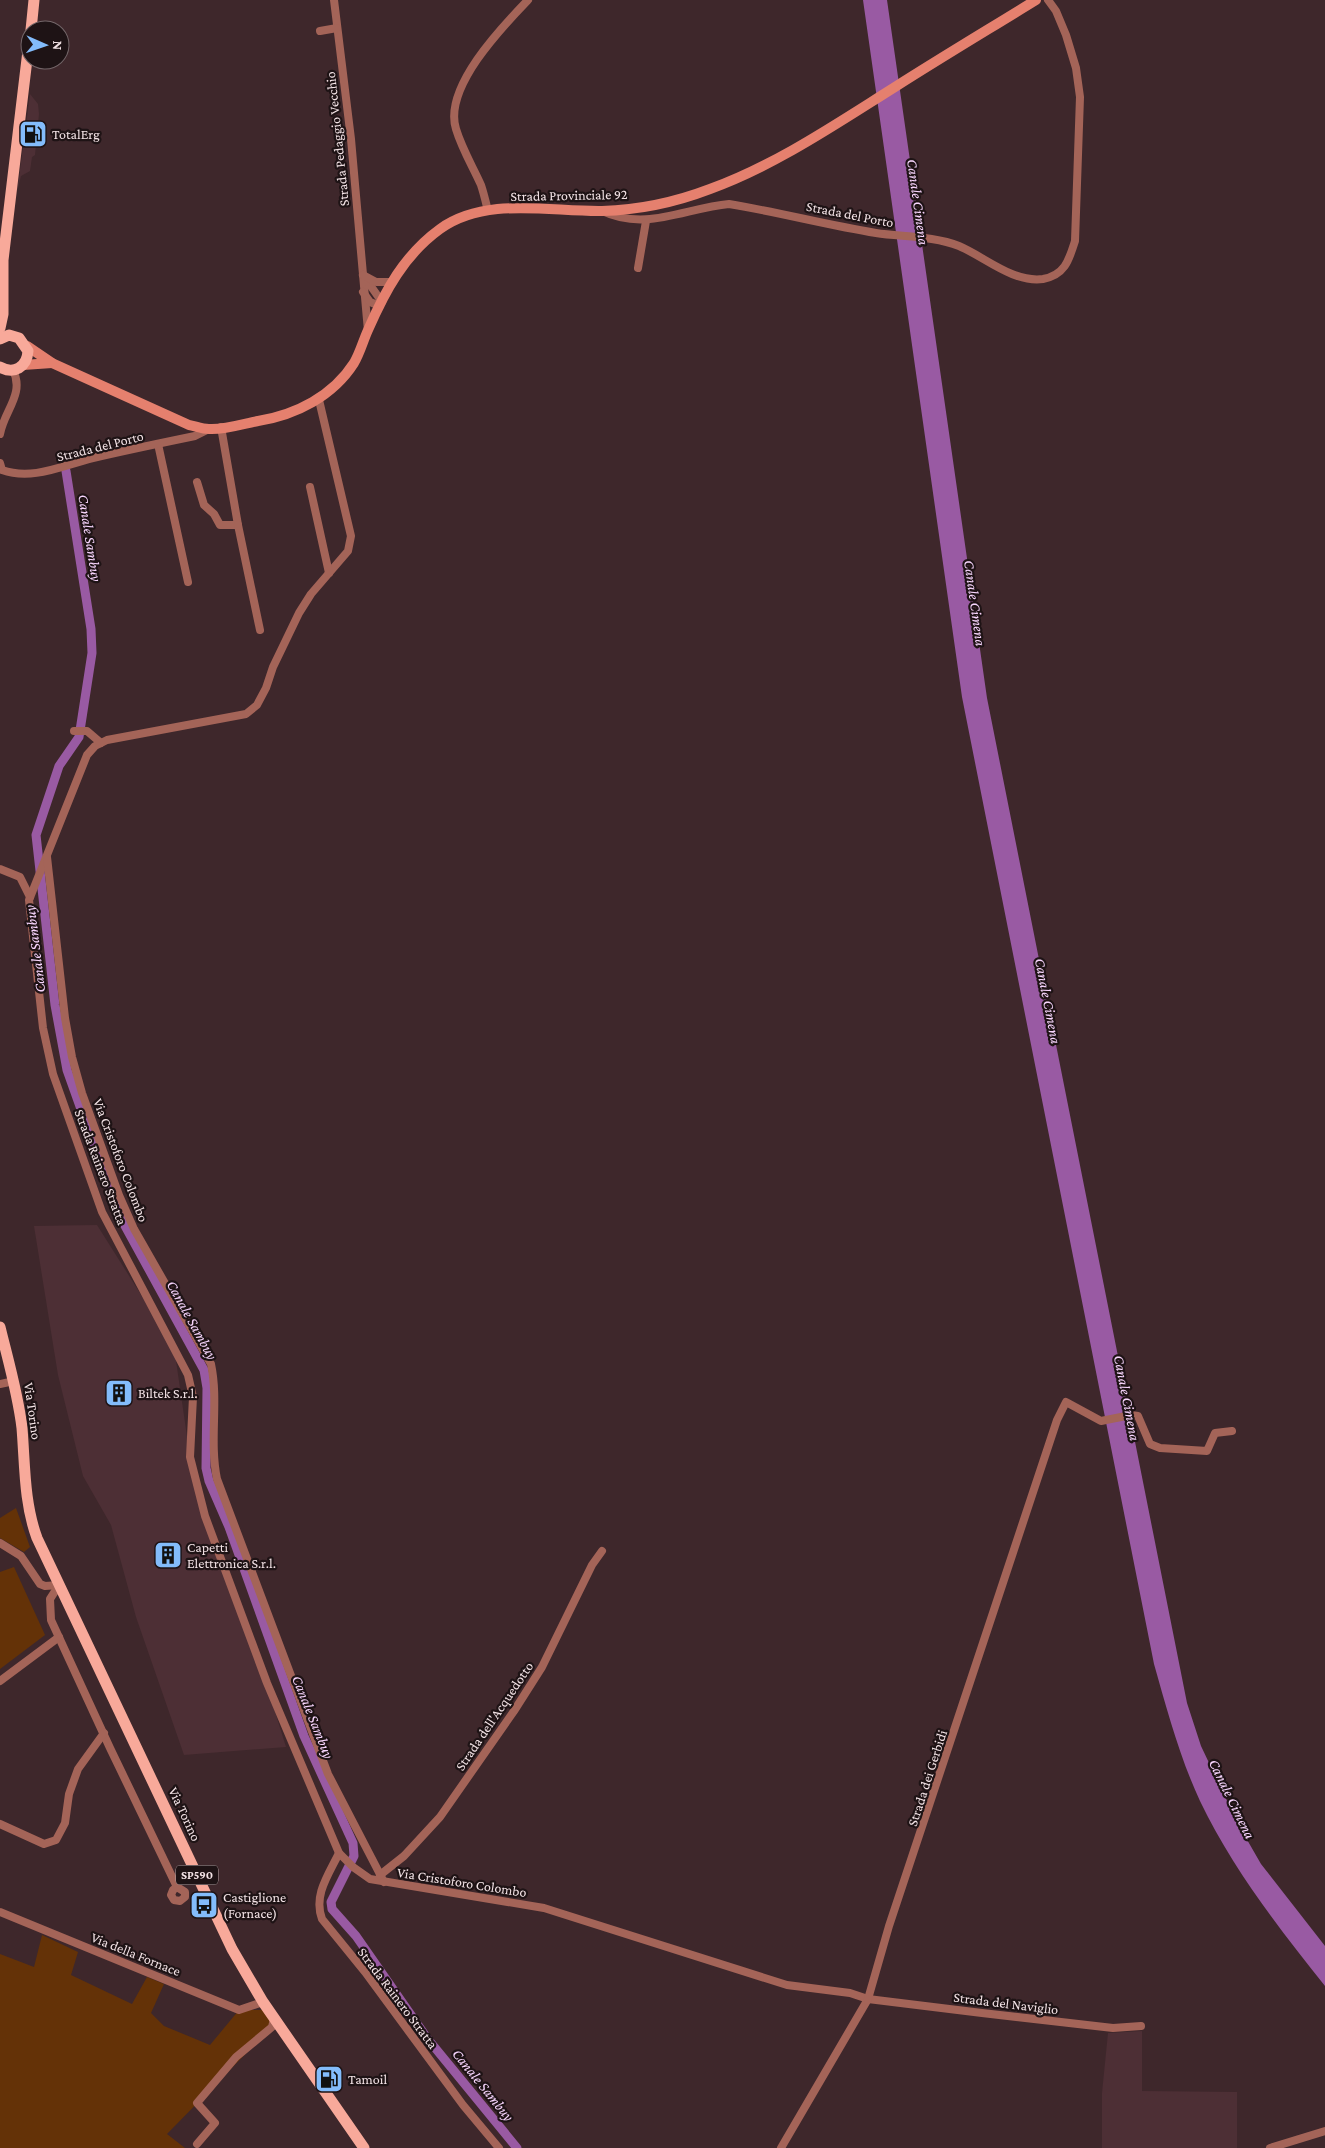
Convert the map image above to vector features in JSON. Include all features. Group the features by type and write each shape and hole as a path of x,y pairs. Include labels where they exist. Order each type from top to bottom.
{"main road":[{"path":"31,20 34,0"},
{"name":"Strada Provinciale 92","path":"209,429 267,420 294,412 319,400 346,374 355,361 381,304 404,262 441,228 460,218 528,207 601,211 631,209 675,200 710,189 757,168 839,122 1036,0"},
{"path":"0,328 3,314 3,260 26,70"},
{"path":"3,314 14,336"},
{"path":"0,339 14,336 20,338 27,346 52,363 189,425 209,429"},
{"path":"8,368 28,356 27,346"},
{"path":"8,368 52,363"},
{"name":"Via Torino","path":"0,1326 14,1381 22,1426 28,1508 37,1538 232,1949 274,2019 364,2148"}],"street":[{"name":"Strada Pedaggio Vecchio","path":"334,0 363,275 362,290 368,331"},
{"path":"488,212 482,187 455,128 454,115 459,94 468,72 496,35 528,0"},
{"name":"Strada del Porto","path":"601,211 614,217 646,221 708,206 730,204 875,233 957,245 1008,273 1029,278 1042,279 1058,274 1070,260 1075,241 1080,97 1076,68 1066,35 1056,10 1048,0"},
{"path":"320,31 338,28"},
{"path":"675,200 680,214"},
{"path":"638,268 646,221"},
{"name":"Strada Pedaggio Vecchio","path":"363,275 381,304"},
{"path":"363,275 376,282 392,282"},
{"path":"362,290 370,302 381,304"},
{"path":"0,434 2,424 18,388 8,368"},
{"name":"Via Cristoforo Colombo","path":"30,897 87,754 106,740 246,714 256,705 266,688 277,659 299,613 311,594 348,551 351,536 319,400"},
{"path":"221,427 238,525 260,630"},
{"name":"Strada del Porto","path":"0,463 2,470 10,472 55,470 90,458 195,436 209,429"},
{"path":"158,444 188,582"},
{"path":"197,482 204,505 214,514 220,525 238,525"},
{"path":"310,487 328,573"},
{"path":"74,732 87,731 101,743"},
{"name":"Via Cristoforo Colombo","path":"47,855 65,1018 72,1057 82,1092 119,1195 134,1229 211,1364 214,1380 213,1461 217,1478 328,1774 382,1878 544,1908 787,1985 850,1993 868,1999"},
{"path":"0,869 20,877 30,897"},
{"name":"Strada Rainero Stratta","path":"30,897 44,1028 53,1074 107,1224 188,1375 192,1397 190,1457 205,1516 267,1683 339,1853 370,1879 382,1878"},
{"path":"0,1384 14,1381"},
{"name":"Strada dei Gerbidi","path":"781,2148 868,1999 889,1926 1057,1420 1066,1402 1101,1421 1131,1415 1138,1416 1150,1444 1160,1448 1207,1451 1215,1433 1232,1431"},
{"path":"0,1543 21,1556 40,1584 45,1586 59,1585"},
{"name":"Strada dell'Acquedotto","path":"382,1878 440,1816 519,1704 542,1668 588,1574 602,1552"},
{"path":"59,1585 50,1599 51,1620 177,1887"},
{"path":"0,1682 59,1637"},
{"path":"0,1824 44,1844 56,1840 65,1823 69,1794 78,1769 104,1733"},
{"name":"Strada Rainero Stratta","path":"339,1853 322,1888 318,1909 322,1919 365,1972 463,2105 499,2148"},
{"name":"Via della Fornace","path":"0,1912 239,2010 263,2002"},
{"name":"Strada del Naviglio","path":"868,1999 1113,2028 1141,2026"},
{"path":"197,2144 215,2123 196,2103 236,2057 272,2026 274,2019"},
{"path":"1270,2148 1325,2131"}],"shaded area":[{"path":"863,0 887,0 987,698 1187,1703 1201,1746 1238,1824 1261,1864 1325,1946 1325,1986 1257,1897 1213,1826 1186,1768 1154,1664 962,697"},
{"path":"30,94 38,104 39,114 35,155 32,157 30,171 21,176 17,192"},
{"path":"97,1225 174,1347 190,1457 231,1586 263,1673 286,1747 184,1755 136,1617 111,1525 83,1476 58,1375 34,1226"},
{"path":"16,1508 30,1547 24,1552 0,1538 0,1518"},
{"path":"14,1567 45,1635 0,1669 0,1572"},
{"path":"42,1935 78,1952 71,1975 132,2004 147,1977 164,1984 151,2013 164,2026 210,2045 239,2010 269,2010 272,2027 167,2134 185,2148 0,2148 0,1954 34,1967"},
{"path":"1142,2031 1142,2091 1237,2092 1237,2148 1102,2148 1102,2093 1108,2033"}],"waterway":[{"name":"Canale Sambuy","path":"66,471 91,629 92,653 79,737 59,766 36,835 55,1005 67,1070 118,1213 204,1370 207,1388 206,1468 209,1481 229,1527 304,1736 353,1843 354,1856 331,1902 332,1909 356,1936 427,2038 517,2148"}],"place":[{"name":"TotalErg","path":"33,134"},
{"name":"Biltek S.r.l.","path":"119,1393"},
{"name":"Capetti Elettronica S.r.l.","path":"168,1555"},
{"name":"Castiglione (Fornace)","path":"204,1905"},
{"name":"Tamoil","path":"329,2079"}],"water label":[{"name":"Canale Cimena","path":"918,202"},
{"name":"Canale Cimena","path":"975,603"},
{"name":"Canale Cimena","path":"1048,1001"},
{"name":"Canale Cimena","path":"1127,1398"},
{"name":"Canale Cimena","path":"1232,1799"}]}
